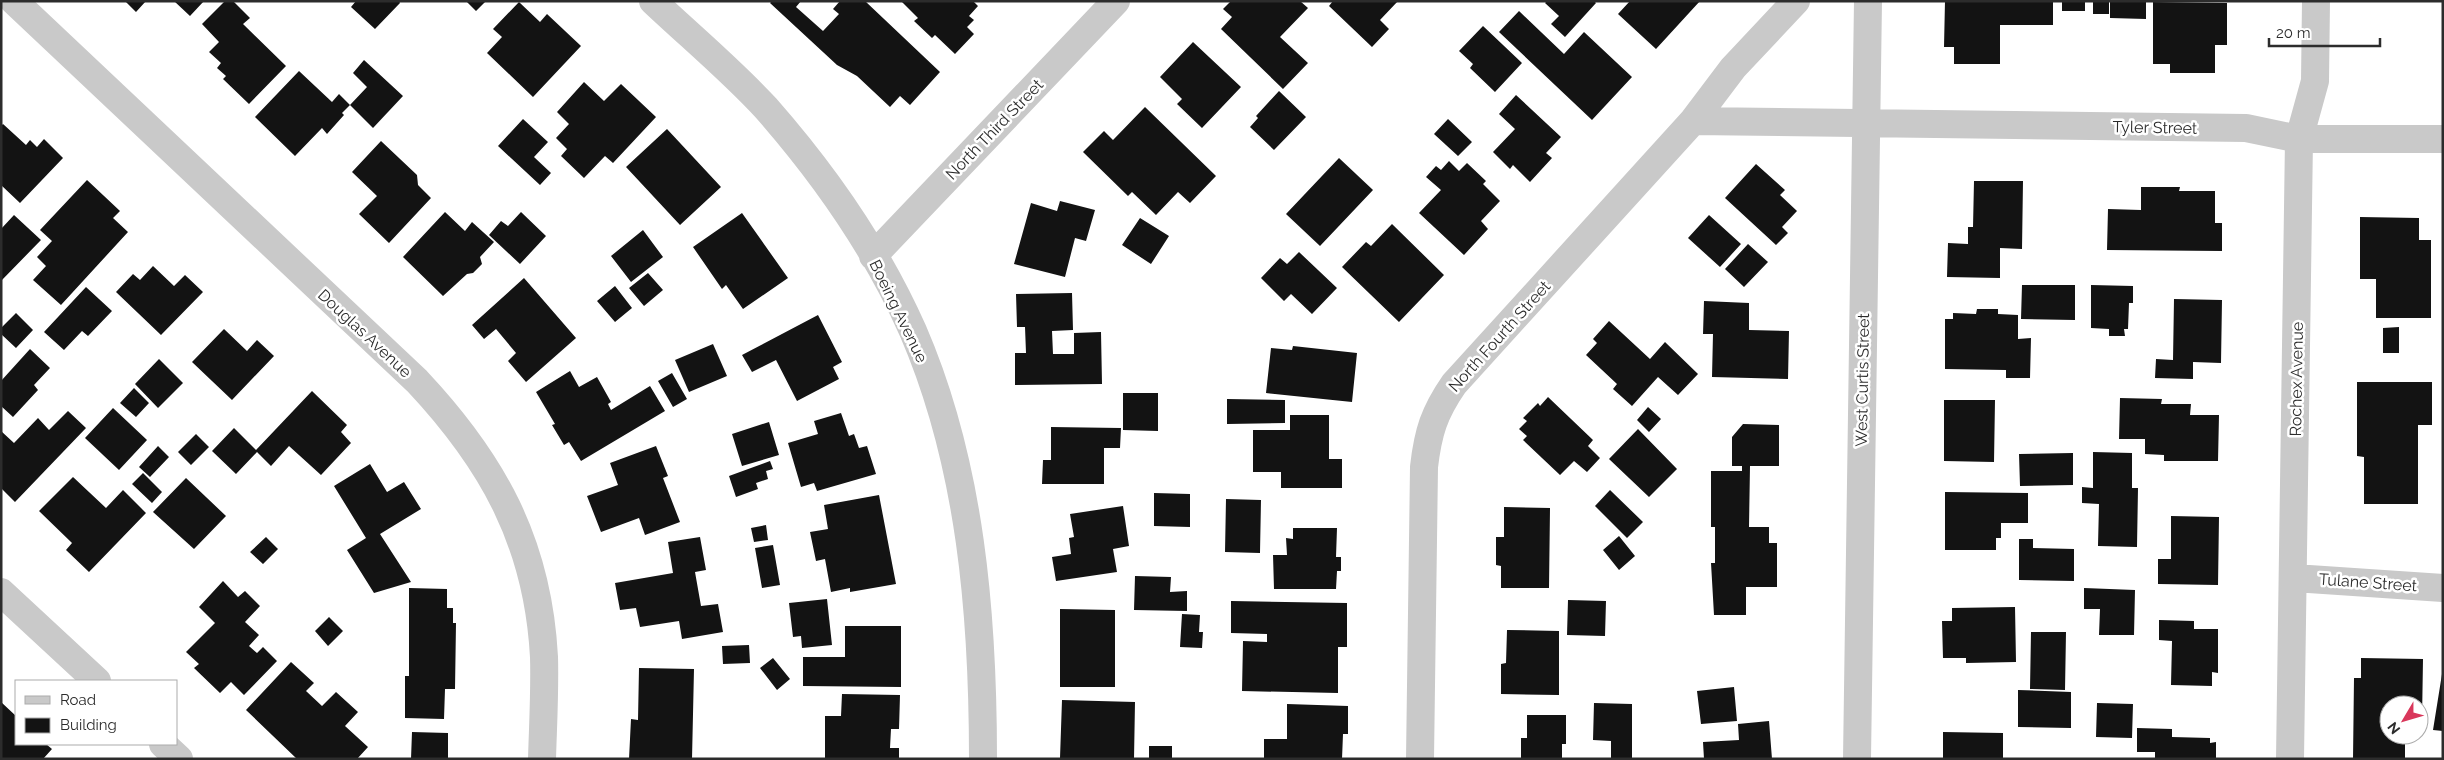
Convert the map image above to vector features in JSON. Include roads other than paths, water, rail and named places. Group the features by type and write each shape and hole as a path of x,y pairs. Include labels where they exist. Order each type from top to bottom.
{"street":[{"name":"Douglas Avenue","path":"14,1 417,381 449,416 477,453 500,490 518,531 539,612 544,657 542,759"},
{"name":"Boeing Avenue","path":"653,1 764,106 816,169 873,256 913,331 930,374 956,466 973,561 982,665 982,759"},
{"name":"North Third Street","path":"873,256 1116,1"},
{"name":"North Fourth Street","path":"1420,759 1424,467 1427,438 1432,421 1454,384 1693,121 1733,68 1796,1"},
{"name":"West Curtis Street","path":"1857,759 1868,1"},
{"name":"Rochex Avenue","path":"2290,759 2299,139 2315,81 2316,1"},
{"name":"Tyler Street","path":"1693,121 2246,128 2299,139 2443,139"},
{"name":"Tulane Street","path":"2294,578 2443,588"},
{"path":"1,592 96,680"},
{"path":"164,745 179,759"}]}
